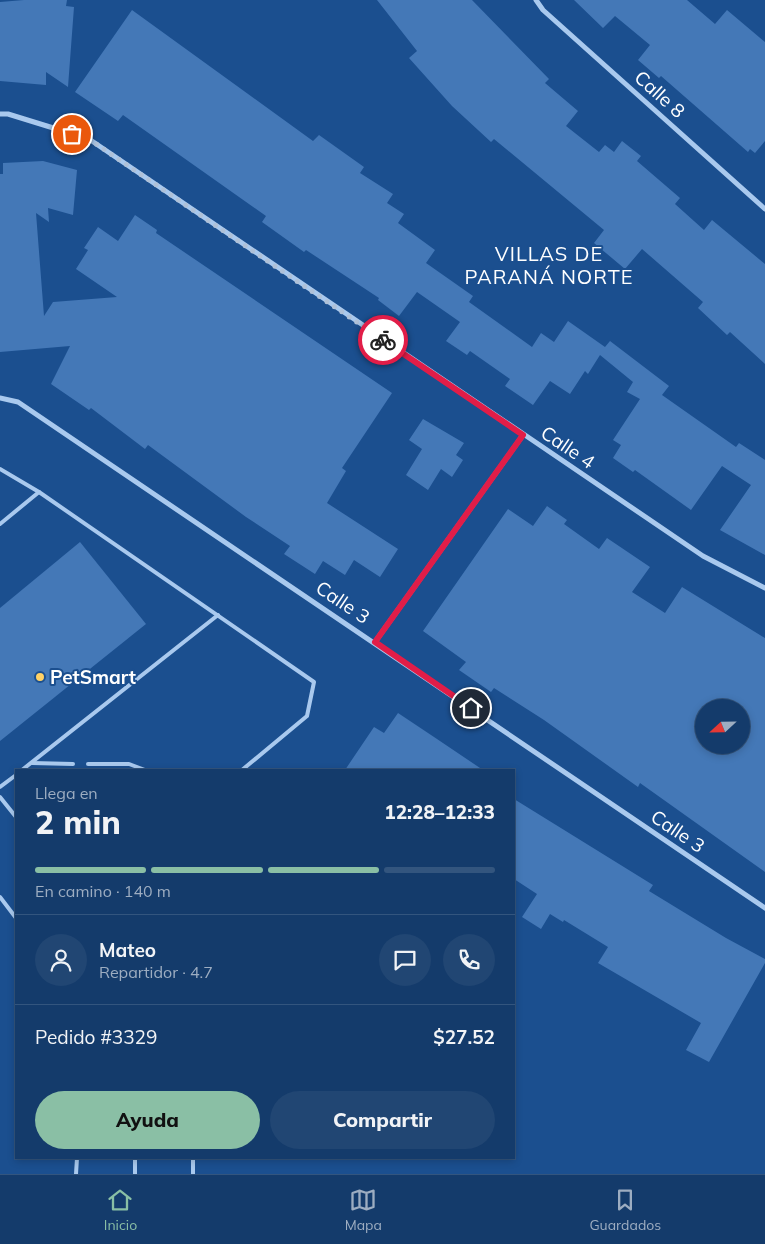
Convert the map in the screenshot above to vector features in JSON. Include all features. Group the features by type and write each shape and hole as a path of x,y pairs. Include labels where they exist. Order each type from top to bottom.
{"street":[{"name":"Calle 8","path":"536,0 543,10 765,209"},
{"name":"Calle 4","path":"0,114 8,114 89,139 703,556 765,588"},
{"name":"Calle 3","path":"0,398 18,402 375,642 765,908"},
{"path":"375,642 523,435"}],"lane":[{"path":"0,469 38,492 314,682 307,716 243,769"},
{"path":"0,524 38,492"},
{"path":"23,769 218,615"},
{"path":"32,763 73,764"},
{"path":"88,764 129,764 142,769"},
{"path":"0,788 15,776"},
{"path":"0,797 15,816"},
{"path":"0,897 15,917"},
{"path":"76,1159 76,1174"},
{"path":"135,1159 135,1174"},
{"path":"193,1159 193,1174"}],"building":[{"path":"67,0 66,6 74,7 68,87 46,72 46,85 0,81 0,2"},
{"path":"377,0 472,0 549,79 545,83 578,111 566,126 599,152 605,145 614,152 622,141 641,156 637,161 680,198 675,204 704,230 712,220 765,264 765,364 730,332 727,335 698,308 703,302 642,249 625,269 594,243 604,230 494,139 491,142 452,106 409,58 417,51"},
{"path":"574,0 687,0 715,24 727,10 765,42 765,141 755,153 750,149 748,152 661,76 659,78 638,60 650,45 615,16 603,28"},
{"path":"132,10 313,141 319,135 364,167 360,173 393,194 387,203 404,214 398,223 435,250 426,263 473,296 469,302 532,347 541,333 554,342 568,321 605,347 610,341 669,386 662,395 736,447 739,443 765,460 765,555 720,530 751,485 722,466 691,510 635,470 633,472 613,458 621,445 613,440 640,399 627,392 633,382 600,355 588,374 585,371 570,394 550,381 533,405 505,386 510,379 470,351 467,355 446,341 460,322 417,292 399,316 378,300 379,298 306,250 304,252 262,222 266,216 123,115 118,121 75,92"},
{"path":"43,161 77,170 73,215 48,208 49,222 36,213 44,316 53,302 117,297 76,269 88,250 84,248 98,227 118,241 135,215 157,230 156,233 392,393 342,468 346,471 327,503 398,549 380,577 354,560 345,575 323,561 315,574 284,554 290,546 246,517 148,445 145,449 91,408 89,410 51,384 70,346 0,352 0,174 3,174 3,163"},
{"path":"423,419 464,443 456,455 463,460 452,477 441,469 428,490 406,475 422,449 409,440"},
{"path":"547,506 567,520 564,524 599,549 607,538 650,567 632,592 665,613 682,587 765,638 765,872 640,783 638,787 544,720 494,688 491,692 459,670 466,662 423,631 508,509 533,526"},
{"name":"PetSmart","path":"80,542 146,624 0,741 0,608"},
{"path":"398,713 482,769 346,769 374,727 384,733"},
{"path":"515,800 653,885 649,891 726,938 765,959 765,963 709,1062 686,1050 701,1023 598,963 608,947 564,920 563,922 550,914 541,929 522,917 537,894 515,880"}],"way so far":[{"path":"72,134 89,139 383,340"}],"place":[{"name":"PetSmart","path":"40,677"}],"district":[{"name":"VILLAS DE PARANÁ NORTE","path":"549,264"}],"route":[{"path":"383,340 523,435 375,642 471,708"}]}
